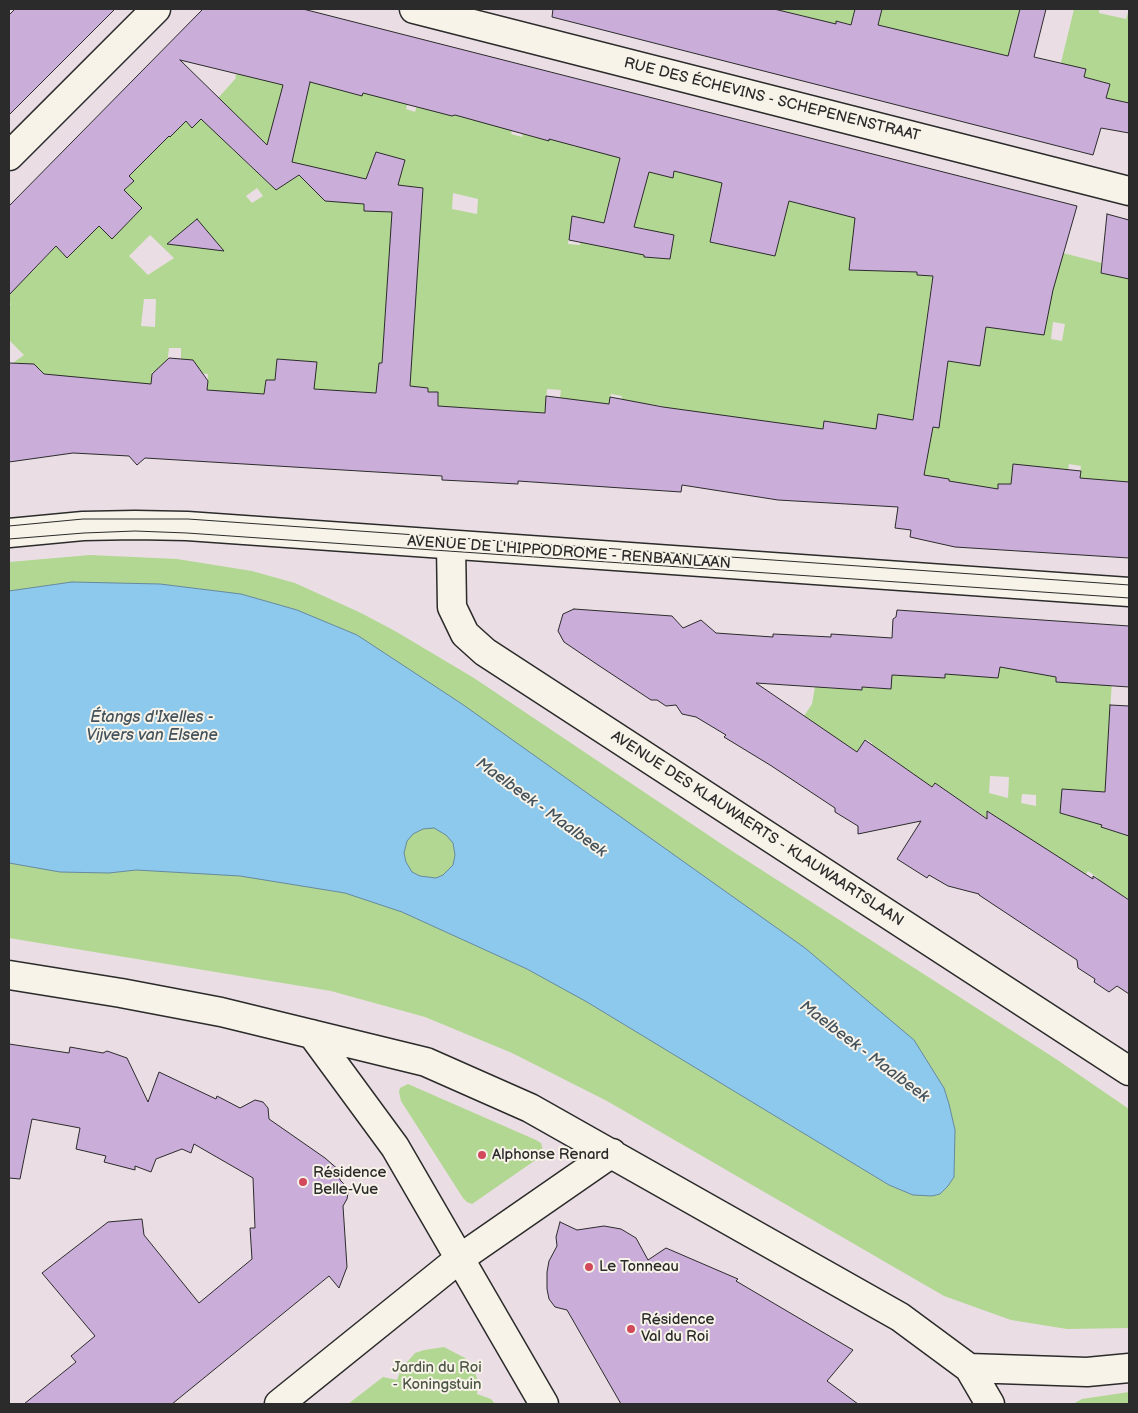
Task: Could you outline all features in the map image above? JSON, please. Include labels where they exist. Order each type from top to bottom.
[{"type":"street","points":[[9,156],[156,9]]},
{"type":"street","name":"RUE DES ÉCHEVINS - SCHEPENENSTRAAT","points":[[414,9],[1129,191]]},
{"type":"street","name":"AVENUE DE L'HIPPODROME - RENBAANLAAN","points":[[9,533],[83,526],[179,526],[1129,592]]},
{"type":"street","name":"AVENUE DES KLAUWAERTS - KLAUWAARTSLAAN","points":[[451,545],[452,607],[465,634],[485,652],[1129,1072]]},
{"type":"street","points":[[9,975],[122,993],[221,1012],[426,1062],[530,1108],[900,1317],[969,1368],[990,1404]]},
{"type":"street","points":[[312,1034],[395,1147],[544,1404]]},
{"type":"street","points":[[279,1404],[459,1259],[612,1153]]},
{"type":"street","points":[[969,1368],[1087,1372],[1129,1368]]},
{"type":"green space","points":[[774,9],[855,9],[851,25],[837,21],[835,28],[823,21]]},
{"type":"green space","points":[[882,9],[1020,9],[1008,56],[956,43],[876,33]]},
{"type":"green space","points":[[1074,9],[1099,9],[1099,13],[1126,19],[1129,9],[1129,103],[1106,98],[1110,84],[1084,77],[1086,69],[1077,67],[1075,75],[1059,71]]},
{"type":"green space","points":[[252,59],[258,79],[279,84],[286,70],[336,87],[336,89],[361,96],[363,90],[389,100],[409,99],[406,109],[415,112],[417,105],[452,116],[514,123],[511,134],[522,137],[523,133],[549,141],[552,130],[573,146],[599,152],[625,136],[617,168],[632,171],[652,157],[673,177],[674,171],[1063,253],[1102,263],[1101,273],[1129,279],[1129,482],[1078,490],[1081,466],[1069,464],[1065,489],[1013,464],[1011,484],[998,484],[998,489],[960,498],[924,475],[927,462],[907,459],[875,437],[849,433],[850,425],[825,421],[823,430],[667,412],[662,406],[649,404],[647,424],[619,410],[622,396],[611,394],[607,414],[592,402],[560,398],[561,390],[547,389],[545,413],[438,406],[438,392],[428,392],[409,403],[390,250],[382,363],[379,363],[376,393],[352,391],[351,400],[310,396],[277,359],[275,380],[266,380],[264,394],[207,390],[208,374],[194,373],[193,360],[181,359],[181,348],[169,348],[166,373],[152,372],[150,395],[9,399],[9,366],[24,355],[9,340],[9,307],[11,304],[9,302],[9,289],[32,272],[56,246],[68,258],[74,251],[63,239],[70,232],[132,218],[142,208],[124,190],[134,181],[128,176],[142,163],[141,161],[164,131],[170,137],[186,121],[192,127],[236,78],[235,76]],"holes":[[[278,104],[303,111],[290,167],[298,176],[276,190],[231,148],[249,129],[267,145]],[[376,152],[405,160],[398,185],[423,188],[422,213],[364,210],[366,179]],[[325,170],[338,173],[335,202],[323,200]],[[257,188],[263,196],[252,203],[246,196]],[[453,193],[478,199],[477,214],[452,209]],[[610,197],[640,204],[634,227],[646,229],[645,236],[657,232],[674,235],[670,259],[644,257],[617,225],[604,222]],[[715,215],[741,221],[783,225],[775,256],[710,242]],[[572,216],[584,219],[580,245],[568,244]],[[150,235],[174,258],[148,275],[129,256]],[[874,260],[873,271],[849,270]],[[994,267],[980,365],[948,361],[939,427],[912,424],[933,273],[917,275],[917,272]],[[144,299],[156,299],[155,327],[141,326]],[[1002,309],[1018,311],[1016,331],[999,329]],[[1053,322],[1065,324],[1062,341],[1051,339]]]},
{"type":"green space","points":[[90,555],[177,559],[252,571],[295,583],[361,613],[395,631],[474,678],[732,851],[1056,1059],[1129,1109],[1129,1328],[1067,1329],[1011,1320],[944,1296],[607,1101],[512,1053],[425,1017],[331,991],[9,938],[9,562]]},
{"type":"green space","points":[[1001,661],[1057,663],[1056,682],[1089,684],[1112,680],[1104,811],[1101,827],[1129,836],[1129,899],[1122,895],[1119,899],[1095,883],[1098,878],[1088,871],[1077,887],[1052,853],[1003,829],[935,783],[932,787],[889,756],[874,750],[872,743],[866,739],[857,752],[804,716],[812,704],[816,681],[826,688],[862,690],[862,687],[890,689],[892,666],[917,676],[945,678],[945,669],[959,675],[998,678]],"holes":[[[990,776],[1009,777],[1008,798],[989,793]],[[1062,789],[1079,790],[1060,813]],[[1022,794],[1036,795],[1036,806],[1021,803]]]},
{"type":"green space","points":[[408,1084],[536,1140],[541,1143],[543,1151],[540,1157],[472,1204],[467,1202],[401,1101],[400,1088]]},
{"type":"green space","name":"Jardin du Roi - Koningstuin","points":[[444,1347],[465,1358],[478,1381],[477,1394],[491,1399],[495,1404],[348,1404],[383,1377],[397,1380],[401,1369],[415,1353]]},
{"type":"green space","points":[[1129,1392],[1129,1404],[1073,1404],[1082,1399]]},
{"type":"water","name":"Étangs d'Ixelles - Vijvers van Elsene","points":[[72,582],[160,584],[241,594],[297,610],[357,635],[462,704],[805,948],[914,1040],[944,1088],[949,1104],[955,1130],[954,1177],[940,1194],[932,1196],[913,1195],[889,1185],[587,1002],[527,969],[402,912],[345,893],[240,876],[136,870],[109,873],[60,872],[9,863],[9,591]],"holes":[[[434,828],[446,835],[453,843],[455,855],[453,865],[443,875],[436,878],[420,876],[412,872],[406,862],[404,853],[407,841],[413,834],[423,829]]]},
{"type":"building","points":[[15,9],[115,9],[9,115],[9,15]]},
{"type":"building","points":[[203,9],[303,9],[1077,206],[1053,290],[1044,335],[986,327],[980,366],[948,361],[939,428],[933,427],[924,475],[998,489],[998,484],[1011,484],[1013,464],[1081,471],[1080,478],[1129,482],[1129,558],[955,547],[910,537],[911,530],[895,528],[898,507],[778,500],[682,485],[681,492],[518,481],[518,484],[442,480],[442,476],[145,458],[137,465],[129,456],[73,453],[9,462],[9,363],[34,364],[44,374],[151,384],[152,374],[169,358],[193,360],[208,381],[207,390],[264,394],[266,380],[275,380],[277,359],[317,362],[314,389],[376,393],[379,363],[382,363],[392,212],[364,211],[364,204],[325,201],[299,175],[276,190],[201,119],[192,128],[186,121],[129,176],[134,181],[124,190],[142,208],[112,239],[99,226],[67,258],[56,246],[9,295],[9,206]],"holes":[[[180,60],[283,85],[267,145]],[[310,82],[362,96],[363,93],[452,116],[455,115],[620,158],[604,223],[572,216],[569,240],[644,255],[644,257],[670,259],[674,235],[634,227],[649,172],[673,178],[674,171],[722,183],[710,242],[775,256],[789,201],[855,218],[849,270],[917,272],[917,275],[933,276],[913,420],[878,414],[876,429],[824,421],[823,429],[663,407],[610,397],[609,404],[546,396],[545,413],[438,406],[438,392],[428,392],[428,388],[410,386],[423,188],[398,185],[405,160],[376,152],[366,179],[292,162]]]},
{"type":"building","points":[[553,9],[774,9],[836,24],[836,21],[851,25],[855,9],[882,9],[878,25],[1008,56],[1020,9],[1046,9],[1034,57],[1086,69],[1084,77],[1110,84],[1106,98],[1129,103],[1129,133],[1101,128],[1093,155],[552,17]]},
{"type":"building","points":[[1107,214],[1129,220],[1129,279],[1101,273]]},
{"type":"building","points":[[197,219],[224,251],[167,244]]},
{"type":"building","points":[[574,609],[672,616],[683,628],[701,620],[716,633],[773,637],[773,634],[831,637],[831,634],[892,638],[893,619],[896,617],[897,610],[1129,626],[1129,687],[1056,682],[1056,677],[1000,667],[998,678],[945,674],[945,678],[892,675],[891,689],[862,687],[862,690],[756,683],[857,752],[865,740],[932,787],[935,783],[987,819],[987,811],[1129,900],[1129,994],[1117,986],[1109,992],[1094,982],[1095,979],[1078,968],[1077,960],[979,894],[948,886],[929,875],[927,878],[897,859],[921,821],[858,834],[858,826],[835,812],[835,808],[724,737],[726,735],[696,717],[682,714],[676,705],[666,706],[657,700],[651,700],[564,642],[558,631],[563,614]]},
{"type":"building","points":[[1110,705],[1129,706],[1129,836],[1101,827],[1102,825],[1060,813],[1062,789],[1105,792]]},
{"type":"building","points":[[9,1044],[69,1053],[70,1047],[103,1053],[107,1051],[127,1058],[148,1102],[159,1072],[216,1099],[217,1096],[240,1108],[255,1100],[263,1102],[268,1108],[269,1119],[325,1158],[340,1171],[340,1180],[347,1187],[347,1199],[343,1206],[347,1267],[339,1288],[329,1276],[172,1404],[24,1404],[76,1362],[71,1356],[95,1336],[42,1273],[108,1222],[142,1219],[144,1235],[199,1303],[252,1259],[250,1228],[255,1228],[253,1178],[194,1144],[191,1153],[182,1149],[156,1159],[151,1172],[135,1166],[135,1170],[104,1162],[106,1156],[76,1149],[80,1128],[32,1119],[20,1179],[9,1178]]},
{"type":"building","points":[[560,1222],[577,1230],[604,1226],[621,1229],[636,1238],[648,1260],[666,1248],[738,1279],[736,1281],[853,1350],[827,1381],[858,1404],[621,1404],[567,1310],[555,1307],[549,1299],[547,1272],[549,1261],[557,1246],[556,1237]]},
{"type":"tram line","points":[[9,526],[83,519],[188,519],[1129,585]]},
{"type":"tram line","points":[[9,539],[135,531],[187,533],[1129,598]]},
{"type":"place","name":"Alphonse Renard","points":[[482,1155]]},
{"type":"place","name":"Résidence Belle-Vue","points":[[303,1182]]},
{"type":"place","name":"Le Tonneau","points":[[589,1267]]},
{"type":"place","name":"Résidence Val du Roi","points":[[631,1329]]},
{"type":"water label","name":"Maelbeek - Maalbeek","points":[[541,808]]},
{"type":"water label","name":"Maelbeek - Maalbeek","points":[[864,1052]]}]
